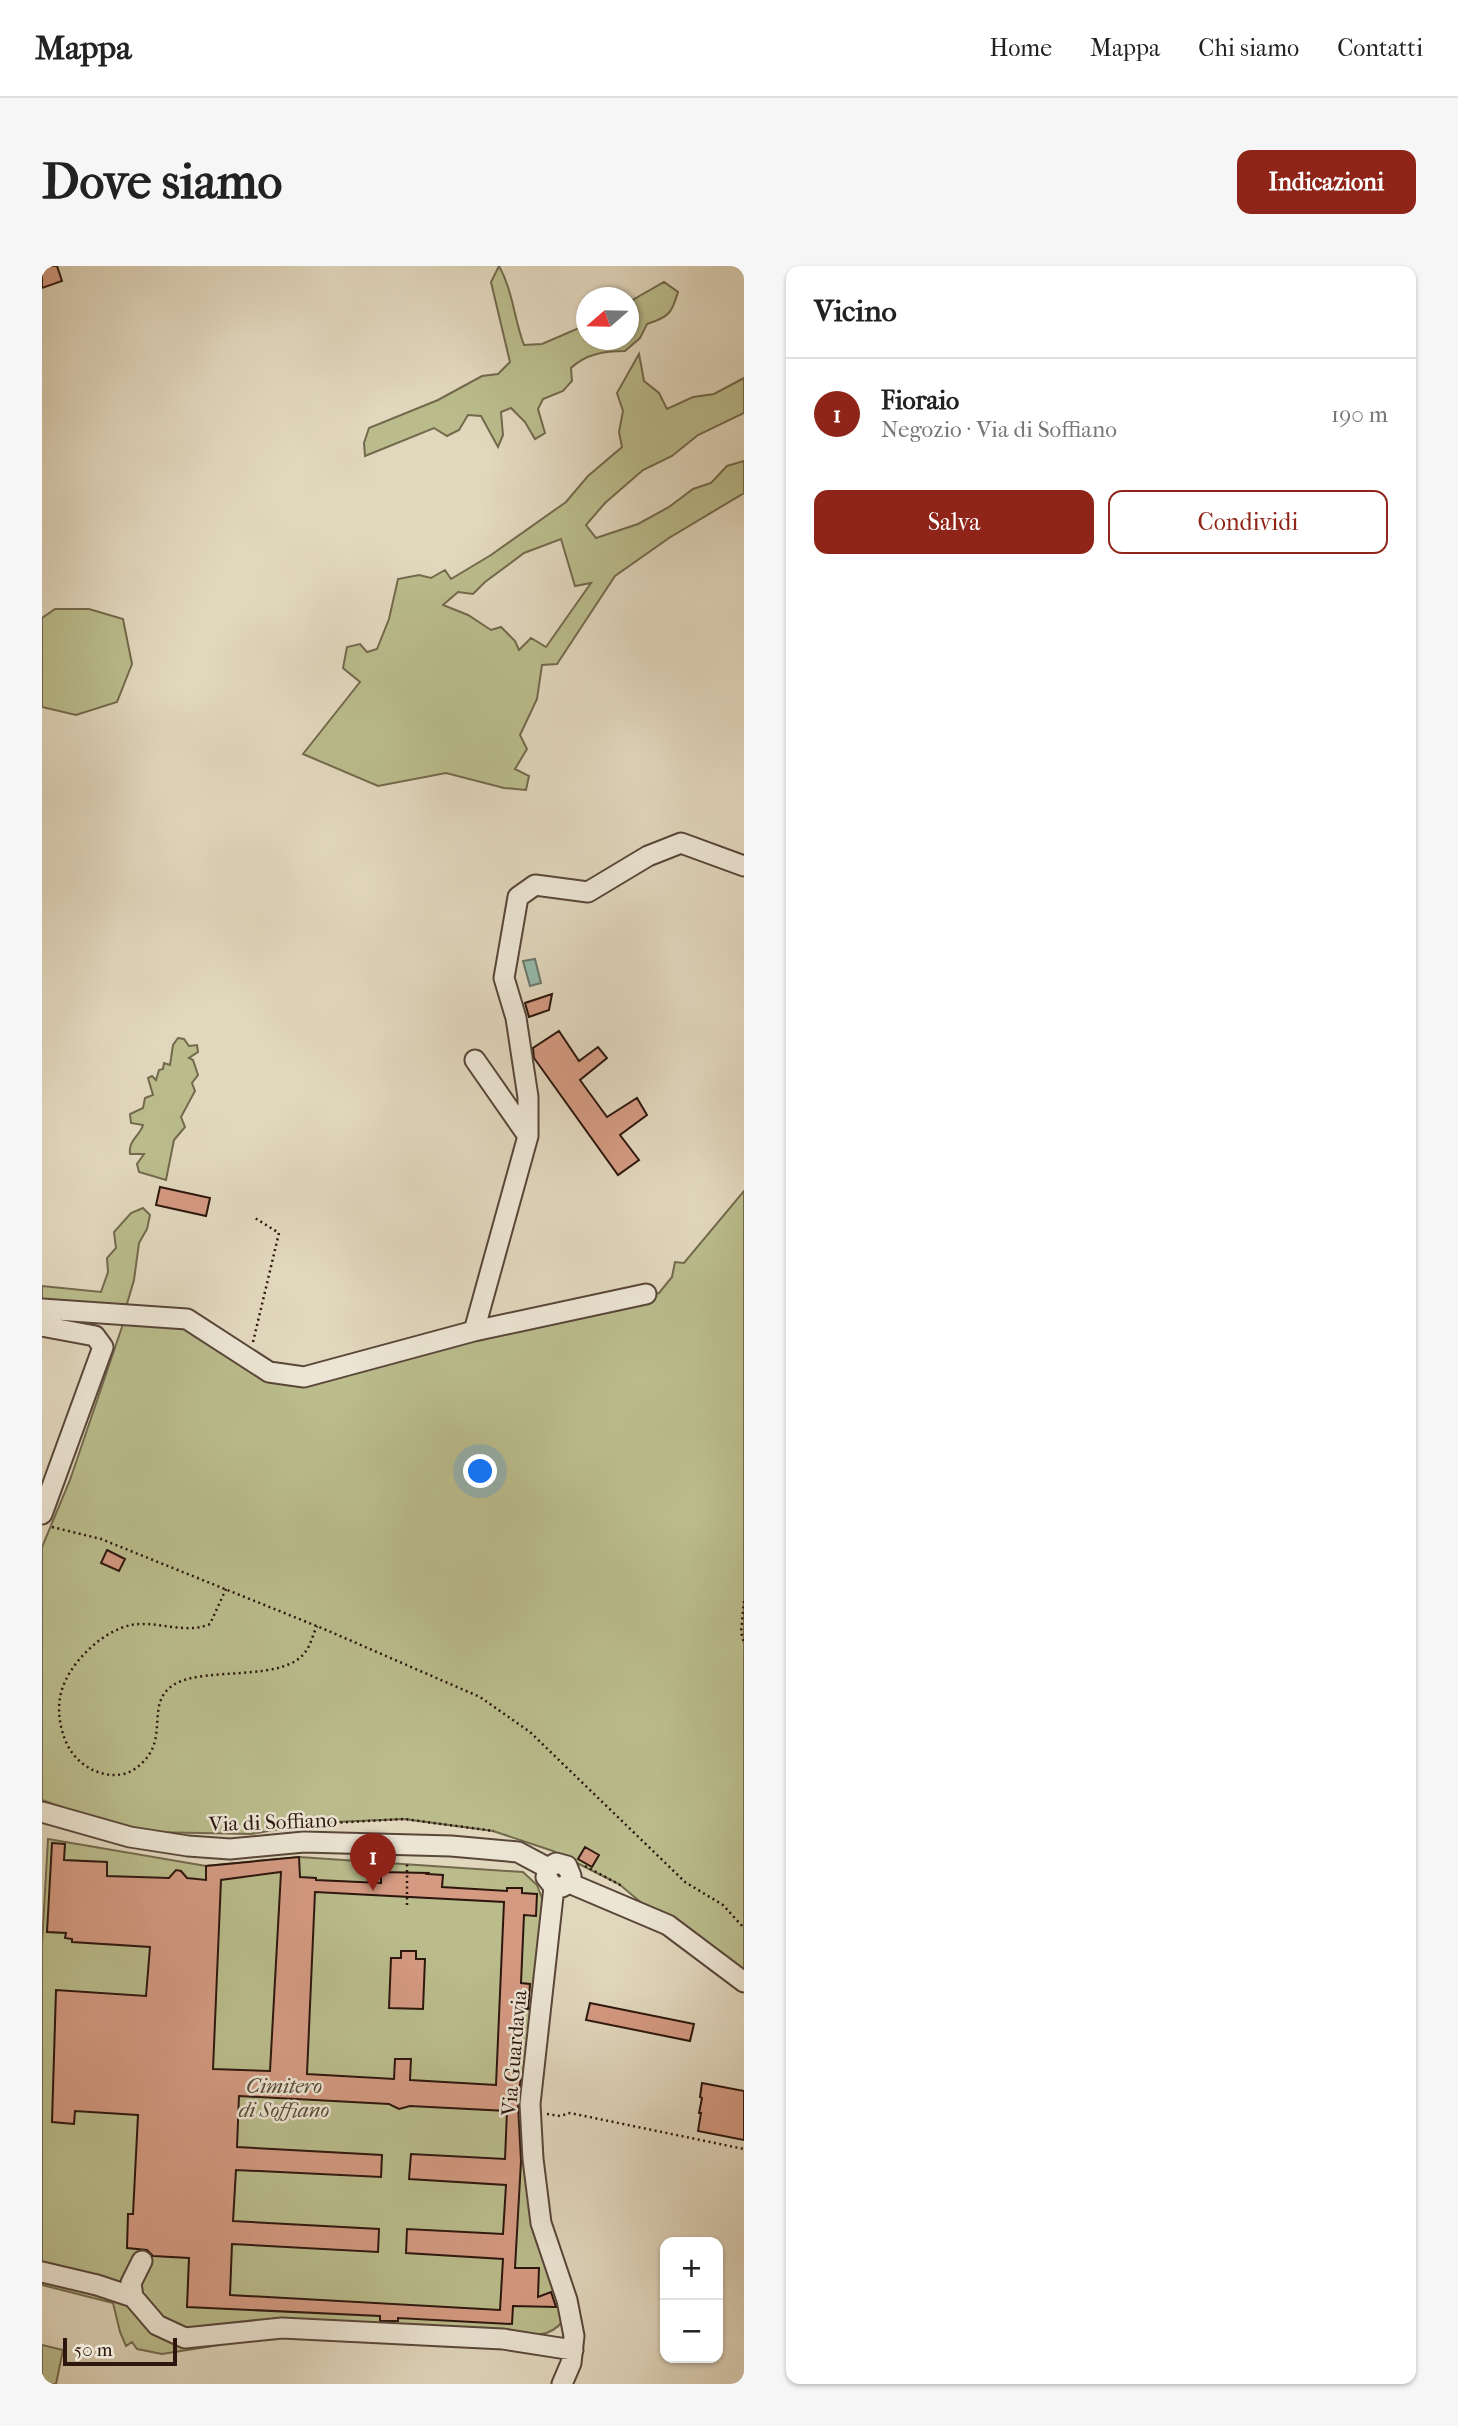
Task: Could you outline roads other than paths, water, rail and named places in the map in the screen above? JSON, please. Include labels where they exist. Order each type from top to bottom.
[{"type":"street","points":[[474,1331],[528,1136],[528,1097],[516,1018],[504,978],[518,897],[535,885],[587,892],[648,856],[681,842],[744,866]]},
{"type":"street","points":[[475,1060],[528,1136]]},
{"type":"street","points":[[42,1309],[187,1319],[269,1372],[304,1377],[474,1331],[646,1294]]},
{"type":"street","points":[[42,1326],[95,1336],[103,1347],[42,1514]]},
{"type":"street","name":"Via di Soffiano","points":[[42,1812],[130,1837],[188,1846],[230,1849],[304,1842],[451,1846],[518,1853],[557,1879],[668,1925],[744,1982]]},
{"type":"street","name":"Via Guardavia","points":[[557,1879],[530,2111],[541,2223],[571,2315],[573,2350],[562,2384]]},
{"type":"street","points":[[133,2297],[131,2283],[142,2262]]},
{"type":"street","points":[[42,2272],[133,2297],[157,2325],[185,2338],[282,2328],[503,2339],[573,2350]]},
{"type":"place","name":"Fioraio","points":[[373,1891]]},
{"type":"park label","name":"Cimitero di Soffiano","points":[[284,2098]]}]
